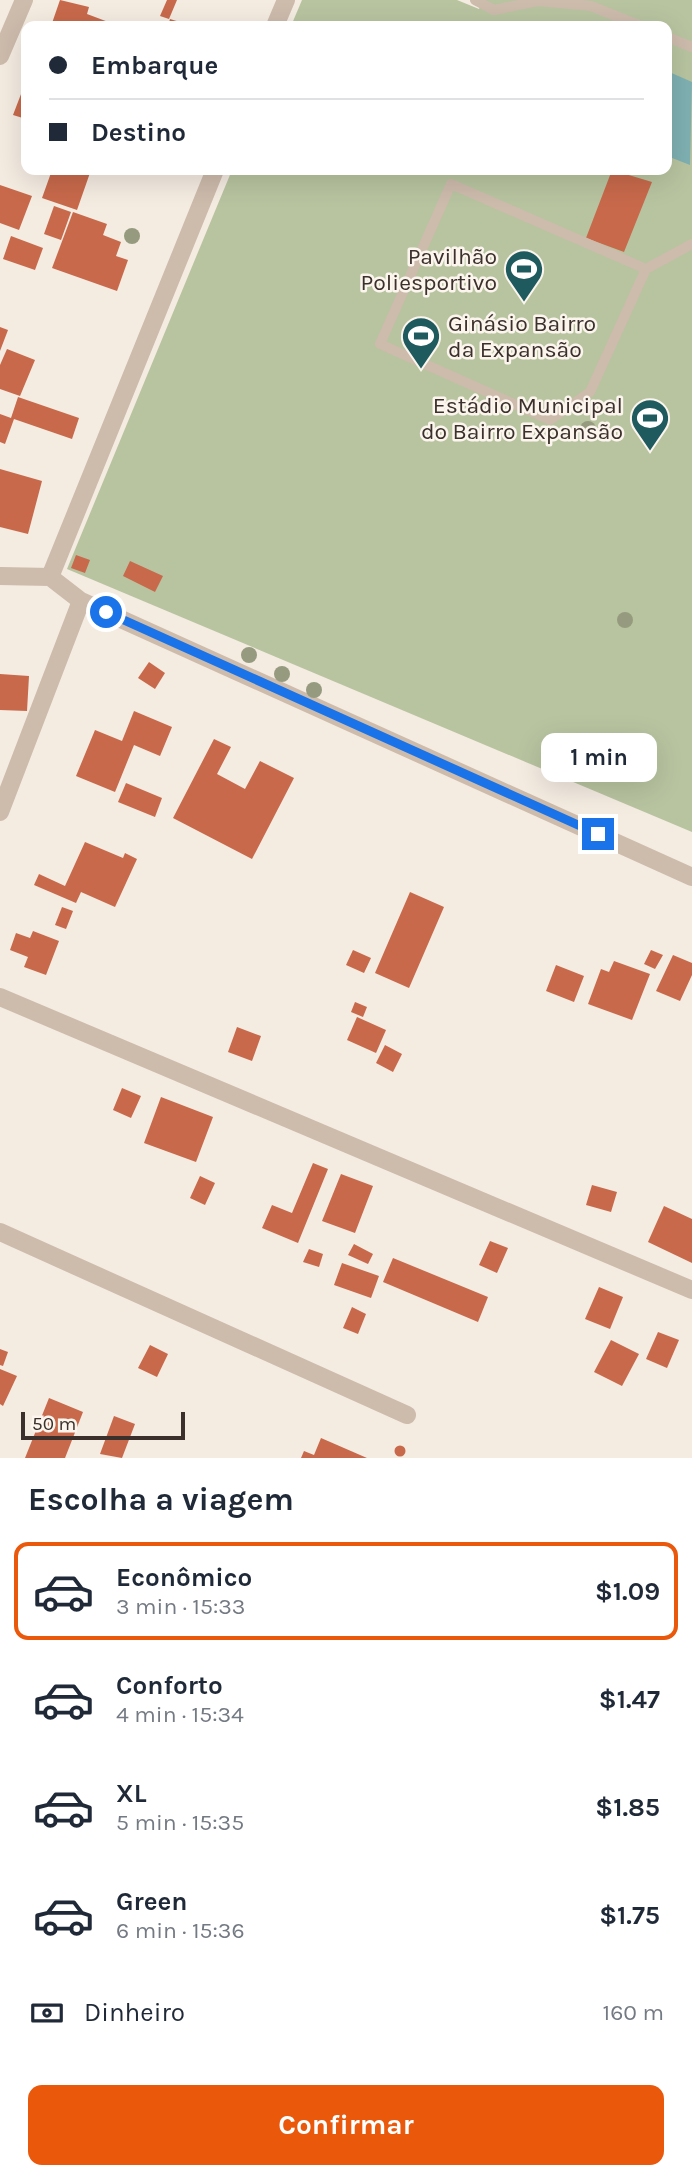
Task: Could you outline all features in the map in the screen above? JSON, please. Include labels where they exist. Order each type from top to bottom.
[{"type":"street","points":[[0,56],[24,0]]},
{"type":"street","points":[[277,21],[286,0]]},
{"type":"street","points":[[50,577],[213,175]]},
{"type":"street","points":[[0,576],[50,577],[81,601],[692,877]]},
{"type":"street","points":[[0,812],[81,601]]},
{"type":"street","points":[[0,997],[692,1290]]},
{"type":"street","points":[[0,1232],[407,1415]]},
{"type":"lane","points":[[475,0],[494,10],[538,1],[592,6],[629,21]]},
{"type":"lane","points":[[672,39],[692,47]]},
{"type":"lane","points":[[646,269],[451,184],[380,344],[550,420],[590,392],[646,269],[692,244]]},
{"type":"green space","name":"Ginásio Bairro da Expansão","points":[[302,0],[457,0],[479,9],[483,0],[692,0],[692,832],[67,569],[230,175],[672,175],[672,21],[293,21]]},
{"type":"water","points":[[672,73],[692,82],[690,165],[672,158]]},
{"type":"building","points":[[60,0],[89,7],[87,14],[106,21],[53,21]]},
{"type":"building","points":[[167,0],[177,0],[169,19],[160,16]]},
{"type":"building","points":[[21,94],[21,117],[13,115]]},
{"type":"building","points":[[50,175],[89,175],[77,210],[42,198]]},
{"type":"building","points":[[610,175],[629,175],[652,182],[624,252],[586,238]]},
{"type":"building","points":[[0,185],[32,196],[19,230],[0,223]]},
{"type":"building","points":[[54,206],[71,212],[61,240],[44,234]]},
{"type":"building","points":[[73,212],[107,224],[103,235],[121,242],[116,256],[128,260],[117,291],[52,268]]},
{"type":"building","points":[[11,236],[43,248],[35,270],[3,259]]},
{"type":"building","points":[[0,327],[8,330],[0,351]]},
{"type":"building","points":[[7,349],[35,360],[20,396],[0,389],[0,365]]},
{"type":"building","points":[[18,397],[79,418],[72,439],[14,419],[5,444],[0,442],[0,414],[11,418]]},
{"type":"building","points":[[0,469],[42,481],[28,534],[0,527]]},
{"type":"building","points":[[76,555],[90,560],[85,573],[71,568]]},
{"type":"building","points":[[130,561],[163,576],[155,592],[123,576]]},
{"type":"building","points":[[149,662],[165,673],[155,689],[138,678]]},
{"type":"building","points":[[0,674],[29,676],[27,711],[0,710]]},
{"type":"building","points":[[134,711],[172,727],[160,756],[134,745],[115,792],[76,776],[95,730],[122,741]]},
{"type":"building","points":[[214,739],[231,747],[217,774],[245,789],[260,761],[294,778],[252,859],[173,818]]},
{"type":"building","points":[[126,783],[162,798],[155,817],[118,802]]},
{"type":"building","points":[[85,842],[123,858],[125,853],[137,859],[115,907],[81,892],[76,903],[34,885],[39,874],[65,886]]},
{"type":"building","points":[[410,892],[444,907],[409,988],[375,973]]},
{"type":"building","points":[[62,907],[73,911],[66,929],[55,925]]},
{"type":"building","points":[[33,931],[59,941],[46,975],[24,967],[28,957],[10,950],[16,933],[30,938]]},
{"type":"building","points":[[353,950],[371,958],[364,973],[346,965]]},
{"type":"building","points":[[651,950],[663,955],[655,969],[644,964]]},
{"type":"building","points":[[673,955],[692,963],[692,975],[680,1001],[656,991]]},
{"type":"building","points":[[614,961],[650,974],[632,1020],[588,1004],[601,969],[609,972]]},
{"type":"building","points":[[556,965],[584,976],[574,1002],[546,991]]},
{"type":"building","points":[[355,1002],[367,1007],[363,1017],[351,1012]]},
{"type":"building","points":[[357,1017],[386,1030],[376,1053],[347,1040]]},
{"type":"building","points":[[237,1027],[261,1036],[252,1061],[228,1052]]},
{"type":"building","points":[[385,1045],[402,1054],[393,1072],[376,1063]]},
{"type":"building","points":[[122,1088],[141,1096],[131,1118],[113,1110]]},
{"type":"building","points":[[161,1097],[213,1117],[196,1162],[144,1143]]},
{"type":"building","points":[[313,1163],[328,1169],[298,1243],[262,1228],[272,1205],[292,1213]]},
{"type":"building","points":[[341,1174],[373,1186],[355,1233],[322,1221]]},
{"type":"building","points":[[200,1176],[215,1183],[205,1205],[190,1198]]},
{"type":"building","points":[[592,1185],[617,1192],[611,1212],[586,1205]]},
{"type":"building","points":[[664,1206],[692,1219],[692,1263],[648,1242]]},
{"type":"building","points":[[490,1241],[508,1248],[497,1273],[479,1265]]},
{"type":"building","points":[[354,1244],[373,1254],[368,1264],[348,1255]]},
{"type":"building","points":[[309,1249],[323,1254],[319,1267],[303,1262]]},
{"type":"building","points":[[393,1258],[488,1297],[478,1322],[383,1282]]},
{"type":"building","points":[[342,1263],[379,1276],[371,1298],[334,1285]]},
{"type":"building","points":[[599,1287],[623,1297],[610,1329],[585,1319]]},
{"type":"building","points":[[352,1307],[366,1314],[358,1334],[343,1328]]},
{"type":"building","points":[[658,1332],[679,1340],[667,1368],[646,1359]]},
{"type":"building","points":[[611,1340],[639,1354],[622,1386],[594,1372]]},
{"type":"building","points":[[150,1345],[168,1354],[157,1377],[138,1368]]},
{"type":"building","points":[[0,1349],[8,1352],[3,1366],[0,1365]]},
{"type":"building","points":[[0,1369],[17,1376],[3,1406],[0,1404]]},
{"type":"building","points":[[49,1398],[83,1412],[65,1458],[25,1458]]},
{"type":"building","points":[[114,1416],[135,1424],[122,1458],[100,1454]]},
{"type":"building","points":[[321,1438],[367,1458],[301,1458],[304,1451],[314,1455]]},
{"type":"building","points":[[400,1445],[406,1451],[400,1457],[394,1451]]},
{"type":"place","name":"Pavilhão Poliesportivo","points":[[524,303]]},
{"type":"place","name":"Ginásio Bairro da Expansão","points":[[421,370]]},
{"type":"place","name":"Estádio Municipal do Bairro Expansão","points":[[650,452]]},
{"type":"route","points":[[106,612],[598,834]]}]
